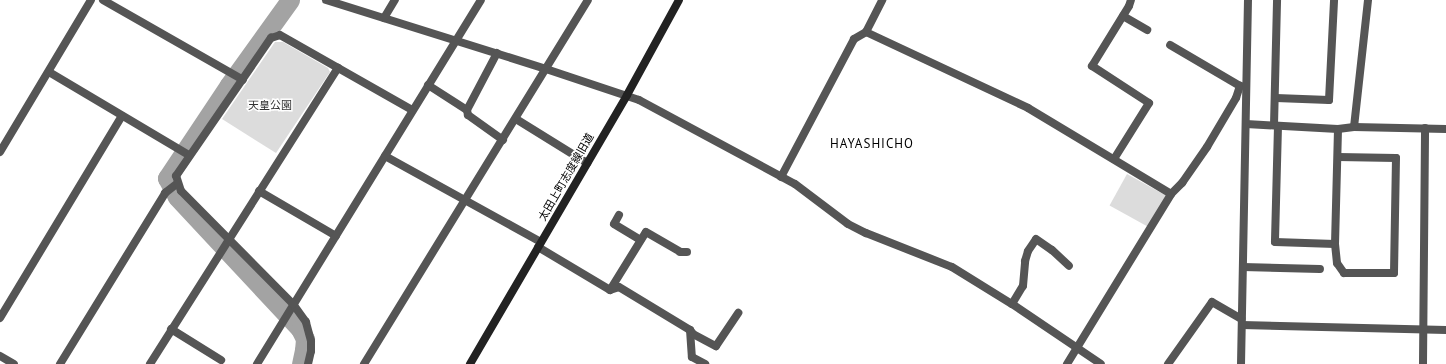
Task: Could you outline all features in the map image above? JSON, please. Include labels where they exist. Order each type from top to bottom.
[{"type":"street","points":[[0,152],[91,0]]},
{"type":"street","points":[[103,0],[238,77]]},
{"type":"street","points":[[326,0],[627,95],[795,184],[848,224],[866,233],[926,255],[952,267],[1012,304],[1101,364]]},
{"type":"street","points":[[384,18],[395,0]]},
{"type":"street","points":[[257,364],[481,0]]},
{"type":"street","points":[[364,364],[588,0]]},
{"type":"street","name":"太田上町志度線旧道","points":[[470,364],[627,95],[679,0]]},
{"type":"street","points":[[781,177],[854,39],[866,32],[882,0]]},
{"type":"street","points":[[1114,159],[1149,103],[1092,66],[1123,16],[1131,0]]},
{"type":"street","points":[[1242,364],[1246,124],[1243,86],[1248,0]]},
{"type":"street","points":[[1277,0],[1275,242],[1335,244]]},
{"type":"street","points":[[1276,98],[1328,100],[1334,0]]},
{"type":"street","points":[[1354,127],[1368,0]]},
{"type":"street","points":[[1123,16],[1147,30]]},
{"type":"street","points":[[866,32],[1028,108],[1171,194]]},
{"type":"street","points":[[308,364],[311,351],[311,340],[306,322],[289,311],[225,245],[176,184],[176,176],[185,153],[238,77],[271,38],[280,35],[412,110]]},
{"type":"street","points":[[1170,45],[1243,86]]},
{"type":"street","points":[[467,110],[497,53]]},
{"type":"street","points":[[150,364],[338,68]]},
{"type":"street","points":[[48,72],[185,153]]},
{"type":"street","points":[[428,85],[467,110],[468,115],[503,140]]},
{"type":"street","points":[[1067,364],[1171,194],[1182,183],[1207,147],[1243,86]]},
{"type":"street","points":[[0,318],[122,116]]},
{"type":"street","points":[[516,119],[587,163]]},
{"type":"street","points":[[1246,124],[1338,129],[1354,127],[1446,129]]},
{"type":"street","points":[[1422,364],[1425,128]]},
{"type":"street","points":[[1338,129],[1335,244],[1337,262],[1344,273],[1394,273],[1396,158],[1338,157]]},
{"type":"street","points":[[385,156],[465,200],[539,244],[610,290]]},
{"type":"street","points":[[60,364],[165,193],[176,184]]},
{"type":"street","points":[[259,191],[336,236]]},
{"type":"street","points":[[619,214],[614,224],[641,240]]},
{"type":"street","points":[[610,290],[646,232],[680,252],[687,252]]},
{"type":"street","points":[[1012,304],[1023,286],[1025,261],[1028,252],[1036,239],[1052,250],[1069,266]]},
{"type":"street","points":[[1243,267],[1320,269]]},
{"type":"street","points":[[610,290],[619,287],[716,346],[738,313]]},
{"type":"street","points":[[1168,364],[1212,302],[1242,322],[1446,330]]},
{"type":"street","points":[[171,329],[221,360]]},
{"type":"street","points":[[690,330],[692,357],[705,364]]},
{"type":"street","points":[[0,356],[14,364]]},
{"type":"green space","name":"天皇公園","points":[[275,42],[283,42],[328,68],[330,72],[276,153],[222,119]]},
{"type":"green space","points":[[1127,174],[1166,196],[1149,227],[1110,205]]},
{"type":"waterway","points":[[290,0],[229,85],[167,178],[177,197],[300,329],[305,339],[301,364]]},
{"type":"district","name":"HAYASHICHO","points":[[872,144]]}]
